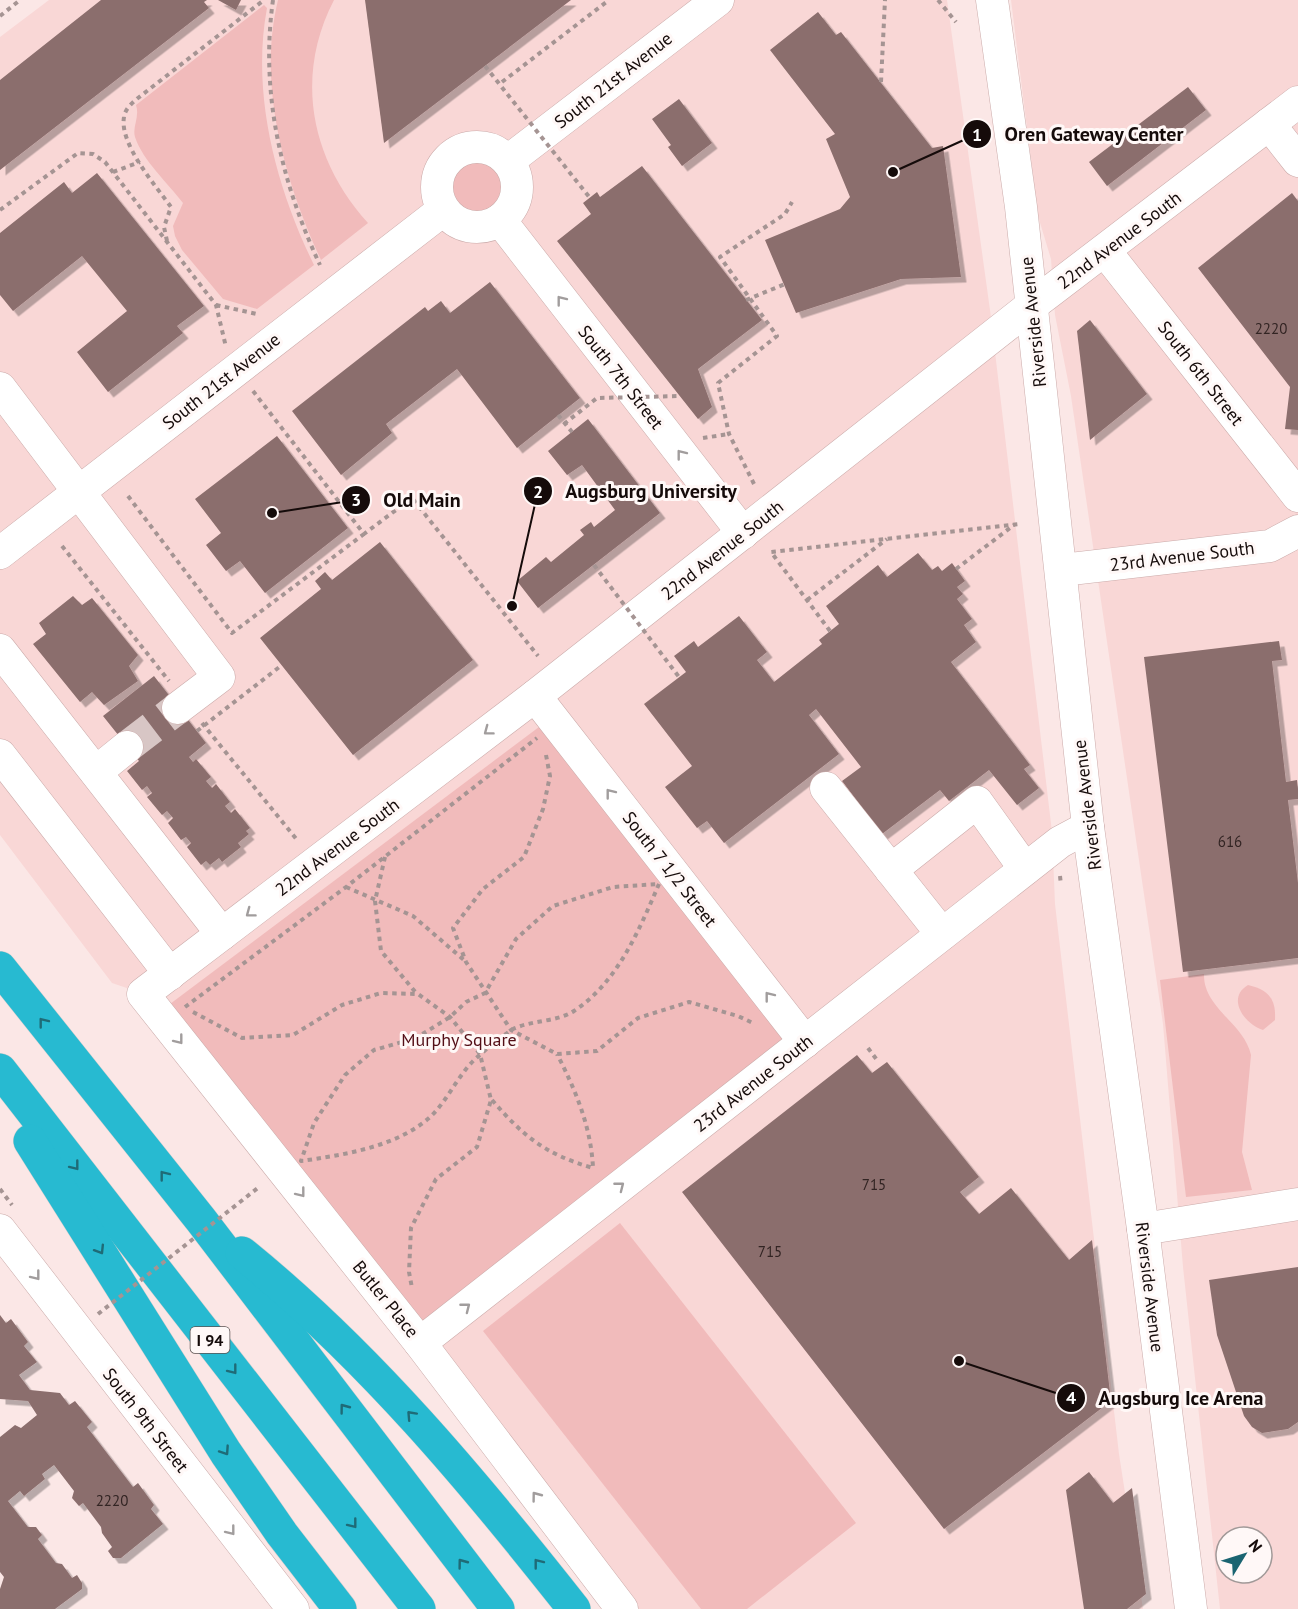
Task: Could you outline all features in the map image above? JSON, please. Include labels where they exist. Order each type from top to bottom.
[{"type":"highway","points":[[0,968],[201,1220],[498,1609]]},
{"type":"highway","name":"I 94","points":[[0,1070],[419,1609]]},
{"type":"highway","points":[[0,1094],[76,1211],[226,1453],[282,1534],[340,1609]]},
{"type":"highway","points":[[201,1220],[295,1296],[408,1413],[483,1494],[574,1609]]},
{"type":"street","name":"South 21st Avenue","points":[[508,161],[718,0]]},
{"type":"street","name":"Riverside Avenue","points":[[992,0],[1021,207],[1088,827],[1143,1229],[1191,1609]]},
{"type":"street","name":"22nd Avenue South","points":[[143,994],[535,696],[1031,306],[1298,102]]},
{"type":"street","points":[[1269,124],[1298,161]]},
{"type":"street","points":[[471,146],[484,147],[497,152],[508,161],[515,173],[517,186],[510,210],[501,220],[476,228],[452,220],[437,198],[436,184],[439,171],[447,159],[471,146]]},
{"type":"street","name":"South 21st Avenue","points":[[0,553],[444,210]]},
{"type":"street","name":"South 7th Street","points":[[501,220],[743,533]]},
{"type":"street","name":"South 6th Street","points":[[1105,251],[1298,495]]},
{"type":"street","points":[[0,388],[219,677],[188,719]]},
{"type":"street","name":"23rd Avenue South","points":[[1062,570],[1270,546],[1298,531]]},
{"type":"street","points":[[0,650],[222,934]]},
{"type":"street","name":"South 7 1/2 Street","points":[[535,696],[805,1042]]},
{"type":"street","points":[[96,772],[127,747]]},
{"type":"street","points":[[0,755],[170,974]]},
{"type":"street","points":[[826,788],[942,934]]},
{"type":"street","points":[[891,870],[977,802],[1026,869]]},
{"type":"street","name":"23rd Avenue South","points":[[420,1342],[1060,842],[1088,827]]},
{"type":"street","name":"Butler Place","points":[[143,994],[420,1342],[622,1609]]},
{"type":"street","points":[[1143,1229],[1298,1204]]},
{"type":"street","name":"South 9th Street","points":[[0,1230],[293,1609]]},
{"type":"path","points":[[0,15],[20,0]]},
{"type":"path","points":[[168,242],[165,227],[171,207],[125,136],[124,117],[128,108],[264,0]]},
{"type":"path","points":[[273,0],[269,29],[269,71],[278,145],[297,213],[320,266]]},
{"type":"path","points":[[502,82],[609,0]]},
{"type":"path","points":[[881,82],[885,0]]},
{"type":"path","points":[[938,0],[956,22]]},
{"type":"path","points":[[485,66],[590,198]]},
{"type":"path","points":[[0,210],[78,153],[93,154],[105,162],[216,305],[223,341]]},
{"type":"path","points":[[113,172],[140,162]]},
{"type":"path","points":[[753,484],[729,434],[718,383],[777,336],[720,257],[785,214],[792,202]]},
{"type":"path","points":[[746,300],[785,284]]},
{"type":"path","points":[[216,305],[257,314]]},
{"type":"path","points":[[564,424],[597,398],[680,396]]},
{"type":"path","points":[[257,397],[364,534]]},
{"type":"path","points":[[558,415],[572,432]]},
{"type":"path","points":[[700,438],[729,434]]},
{"type":"path","points":[[128,496],[232,633],[412,498],[538,656]]},
{"type":"path","points":[[830,631],[771,552],[1017,524],[956,569]]},
{"type":"path","points":[[807,600],[888,539]]},
{"type":"path","points":[[594,565],[679,677]]},
{"type":"path","points":[[188,719],[282,665]]},
{"type":"path","points":[[418,994],[381,993],[342,1005],[293,1035],[242,1038],[184,1008],[346,887],[542,734],[550,776],[543,809],[524,857],[483,889],[453,928],[466,962],[512,1030],[557,1054],[597,1051],[638,1018],[689,1002],[738,1016],[763,1028]]},
{"type":"path","points":[[385,857],[375,901],[381,951],[418,994],[450,1017],[480,1054],[491,1100],[519,1132],[562,1159],[593,1168],[591,1139],[574,1086],[557,1054]]},
{"type":"path","points":[[659,884],[643,921],[610,979],[573,1012],[512,1030],[494,1046],[480,1054],[430,1118],[395,1138],[339,1155],[301,1161],[314,1123],[345,1075],[374,1050],[416,1038],[450,1017],[466,1002],[485,993],[516,939],[553,906],[613,887],[659,884]]},
{"type":"path","points":[[346,887],[413,916],[466,962]]},
{"type":"path","points":[[868,1048],[877,1060]]},
{"type":"path","points":[[413,1295],[409,1272],[411,1228],[436,1179],[477,1147],[491,1100]]},
{"type":"path","points":[[98,1314],[260,1187]]},
{"type":"shaded area","points":[[49,0],[947,0],[990,310],[1052,832],[1055,904],[1119,1454],[1143,1609],[639,1609],[168,1002],[112,983],[0,835],[0,37]]},
{"type":"shaded area","points":[[1011,0],[1298,0],[1298,1609],[1220,1609],[1217,1585],[1274,1585],[1274,1525],[1214,1525],[1214,1554],[1183,1267],[1163,1024],[1071,396],[1055,315],[1051,259],[1038,216]]},
{"type":"green space","points":[[278,0],[334,0],[322,29],[314,58],[312,88],[315,117],[322,145],[333,172],[368,223],[321,260],[296,199],[278,133],[271,66],[272,33]]},
{"type":"green space","points":[[264,5],[267,8],[262,73],[270,140],[288,204],[314,265],[257,309],[223,299],[182,250],[173,226],[183,203],[144,155],[134,133],[136,105]]},
{"type":"green space","points":[[471,162],[481,162],[494,169],[501,182],[501,192],[494,205],[481,212],[471,212],[462,208],[455,201],[451,192],[451,182],[455,173],[462,166]]},
{"type":"green space","name":"Murphy Square","points":[[539,727],[785,1042],[420,1324],[170,1004]]},
{"type":"green space","points":[[1204,974],[1205,986],[1210,996],[1241,1034],[1251,1055],[1242,1152],[1252,1190],[1186,1197],[1160,980]]},
{"type":"green space","points":[[1248,985],[1270,996],[1274,1006],[1275,1020],[1263,1030],[1244,1017],[1240,1010],[1238,997]]},
{"type":"green space","points":[[620,1223],[856,1523],[747,1609],[701,1609],[483,1331]]},
{"type":"building","points":[[101,0],[207,0],[204,2],[209,8],[0,170],[0,80]]},
{"type":"building","points":[[218,0],[241,0],[236,10]]},
{"type":"building","points":[[365,0],[571,0],[384,143]]},
{"type":"building","points":[[818,12],[836,35],[841,32],[932,148],[943,146],[961,277],[901,279],[796,313],[765,240],[840,209],[850,197],[826,139],[835,134],[770,50]]},
{"type":"building","points":[[1188,87],[1206,110],[1107,186],[1089,162]]},
{"type":"building","points":[[679,99],[712,143],[682,166],[668,147],[671,145],[652,119]]},
{"type":"building","points":[[642,166],[762,320],[698,369],[712,407],[698,419],[557,241],[591,214],[583,203],[597,192],[600,197]]},
{"type":"building","points":[[97,173],[204,306],[177,326],[183,333],[108,392],[77,352],[127,311],[82,256],[13,311],[0,295],[0,233],[64,182],[72,193]]},
{"type":"building","points":[[1292,193],[1298,201],[1298,430],[1285,429],[1290,387],[1198,268]]},
{"type":"building","points":[[490,282],[580,398],[517,448],[457,369],[386,424],[392,433],[341,475],[292,411],[425,307],[428,311],[441,301],[450,313]]},
{"type":"building","points":[[1090,320],[1147,394],[1090,440],[1077,331]]},
{"type":"building","points":[[588,419],[660,513],[538,608],[517,581],[546,557],[551,562],[584,535],[580,530],[591,522],[594,527],[615,510],[582,465],[567,475],[548,451]]},
{"type":"building","points":[[277,436],[348,528],[265,593],[240,561],[226,571],[206,545],[221,533],[195,499]]},
{"type":"building","points":[[380,542],[473,660],[353,755],[260,638],[321,589],[315,581],[325,572],[332,580]]},
{"type":"building","points":[[918,553],[932,570],[938,566],[942,571],[952,563],[965,581],[957,587],[963,594],[957,599],[972,619],[964,625],[976,642],[951,662],[1030,765],[1024,769],[1039,788],[1017,805],[989,770],[949,801],[940,790],[882,834],[842,781],[861,767],[816,709],[809,715],[839,754],[724,843],[707,821],[697,828],[665,787],[692,766],[644,704],[686,672],[674,656],[694,641],[698,647],[739,616],[767,652],[757,660],[774,682],[822,644],[819,640],[839,624],[826,606],[878,565],[887,577]]},
{"type":"building","points":[[73,596],[82,605],[92,598],[138,655],[129,666],[138,681],[104,705],[92,692],[80,702],[33,644],[46,634],[39,623]]},
{"type":"building","points":[[1279,641],[1282,660],[1272,661],[1286,782],[1297,780],[1298,789],[1298,799],[1288,800],[1298,883],[1298,958],[1183,972],[1144,657]]},
{"type":"building","points":[[154,676],[206,743],[189,757],[193,762],[196,759],[211,777],[206,781],[212,788],[216,784],[230,802],[225,806],[231,813],[235,809],[250,828],[246,831],[249,834],[238,843],[241,847],[222,862],[219,858],[210,865],[206,861],[201,865],[187,847],[191,843],[186,837],[181,840],[168,823],[173,818],[167,811],[162,815],[147,797],[152,793],[147,786],[142,790],[127,771],[139,761],[103,716]]},
{"type":"building","points":[[857,1055],[872,1073],[887,1062],[979,1177],[960,1192],[979,1214],[1011,1188],[1069,1260],[1092,1240],[1111,1401],[944,1529],[682,1192]]},
{"type":"building","points":[[1298,1267],[1298,1422],[1288,1429],[1262,1433],[1252,1427],[1244,1416],[1217,1335],[1209,1280]]},
{"type":"building","points":[[0,1315],[6,1323],[11,1319],[28,1342],[24,1346],[37,1362],[19,1375],[30,1390],[60,1393],[69,1405],[75,1401],[92,1422],[87,1427],[133,1487],[138,1483],[154,1505],[151,1509],[163,1524],[121,1558],[113,1558],[108,1551],[112,1547],[102,1533],[101,1527],[83,1503],[79,1506],[72,1498],[74,1491],[54,1465],[42,1474],[45,1479],[24,1496],[20,1491],[8,1501],[28,1527],[36,1527],[42,1535],[38,1539],[56,1563],[62,1564],[72,1578],[77,1575],[82,1583],[82,1589],[55,1609],[0,1609],[0,1589],[4,1577],[0,1572],[0,1437],[15,1425],[21,1428],[37,1415],[28,1401],[0,1399]]},
{"type":"building","points":[[1089,1472],[1113,1503],[1132,1488],[1146,1594],[1127,1609],[1084,1609],[1066,1490]]},
{"type":"tunnel","points":[[127,747],[178,708]]},
{"type":"place","name":"Oren Gateway Center","points":[[893,172]]},
{"type":"place","name":"Old Main","points":[[272,513]]},
{"type":"place","name":"Augsburg University","points":[[512,606]]},
{"type":"place","name":"Augsburg Ice Arena","points":[[959,1361]]}]
